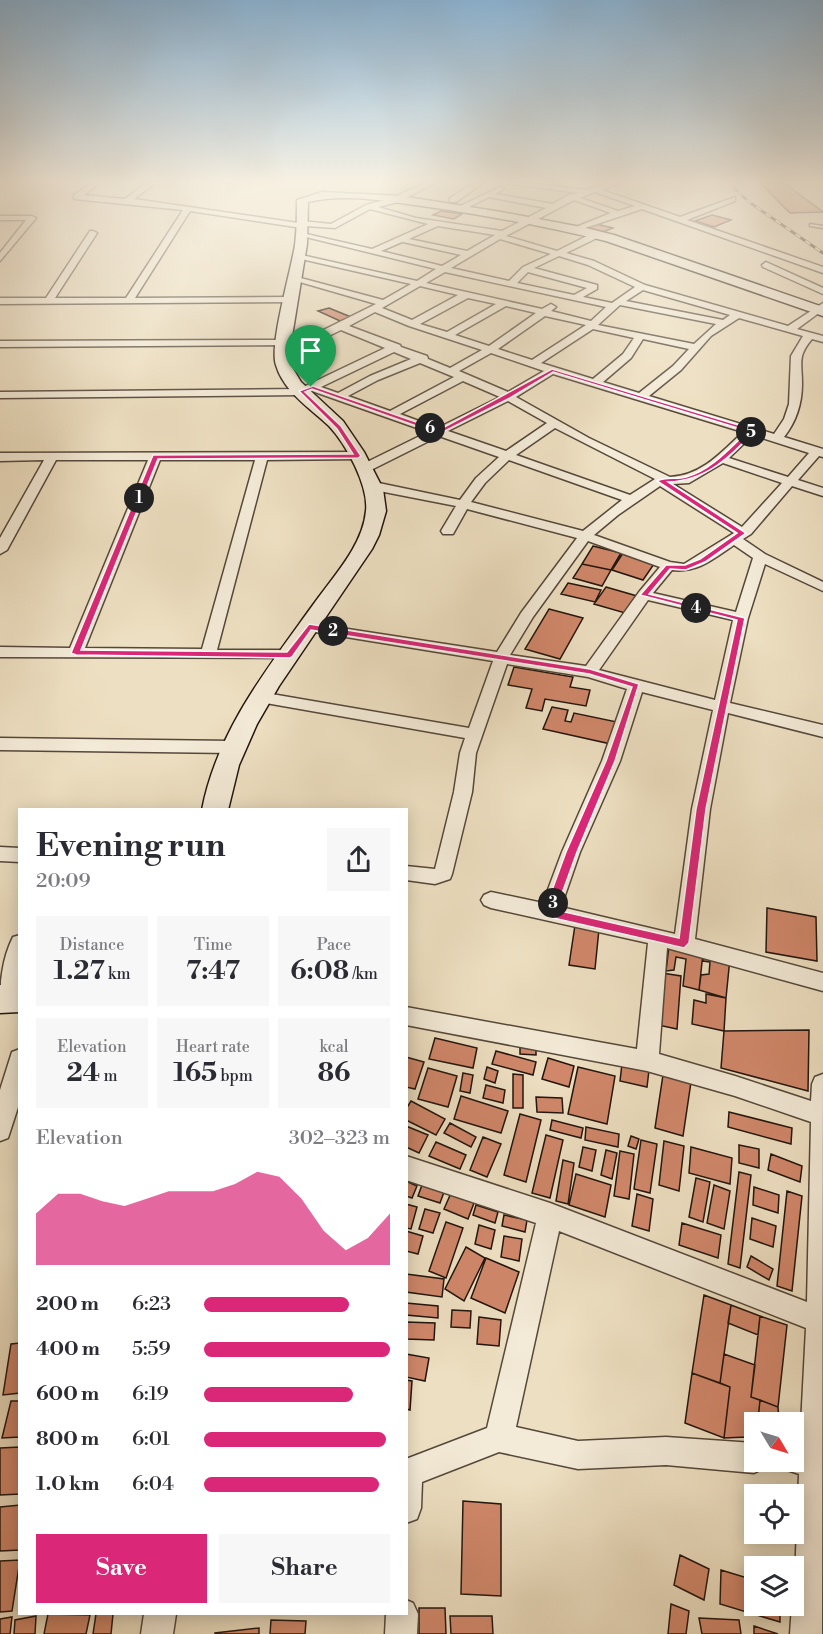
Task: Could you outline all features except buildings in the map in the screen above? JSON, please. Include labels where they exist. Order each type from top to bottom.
[{"type":"main road","points":[[215,808],[232,747],[260,697],[372,532],[378,509],[374,486],[339,428],[306,389],[290,381],[284,370],[283,349],[299,259]]},
{"type":"main road","points":[[672,259],[822,310]]},
{"type":"street","points":[[49,301],[76,259]]},
{"type":"street","points":[[129,300],[155,259]]},
{"type":"street","points":[[313,259],[417,285],[545,311],[592,325],[696,347]]},
{"type":"street","points":[[405,259],[571,297],[616,304],[648,316],[723,323]]},
{"type":"street","points":[[0,344],[283,349],[342,327],[459,259]]},
{"type":"street","points":[[511,284],[526,270],[545,259]]},
{"type":"street","points":[[579,259],[642,287],[823,339]]},
{"type":"street","points":[[792,259],[823,270]]},
{"type":"street","points":[[582,268],[591,263]]},
{"type":"street","points":[[766,265],[823,291]]},
{"type":"street","points":[[452,371],[490,350],[545,311],[594,287],[526,270]]},
{"type":"street","points":[[563,279],[573,273]]},
{"type":"street","points":[[296,278],[378,305],[412,324],[447,336],[821,452],[790,482],[756,522],[703,560],[686,568],[668,566],[584,537],[465,503],[374,486]]},
{"type":"street","points":[[533,364],[592,325],[616,304],[642,287]]},
{"type":"street","points":[[412,324],[466,295]]},
{"type":"street","points":[[0,301],[292,300]]},
{"type":"street","points":[[447,336],[505,303]]},
{"type":"street","points":[[789,330],[822,310]]},
{"type":"street","points":[[642,396],[677,368],[708,334],[738,314]]},
{"type":"street","points":[[627,333],[648,316]]},
{"type":"street","points":[[342,327],[464,376],[664,480],[738,536],[760,557],[822,583]]},
{"type":"street","points":[[595,383],[627,357],[640,336]]},
{"type":"street","points":[[777,438],[788,423],[795,403],[797,377],[794,363],[799,349],[808,336]]},
{"type":"street","points":[[306,389],[396,347]]},
{"type":"street","points":[[341,396],[374,378],[423,358]]},
{"type":"street","points":[[0,457],[262,456],[361,462],[439,432],[508,397],[552,370]]},
{"type":"street","points":[[392,414],[464,376]]},
{"type":"street","points":[[0,395],[306,389],[341,396],[630,499]]},
{"type":"street","points":[[448,531],[474,489],[506,456],[555,423]]},
{"type":"street","points":[[408,873],[435,877],[443,874],[463,792],[468,753],[502,656],[526,616],[584,537],[630,499],[664,480],[692,478],[721,459],[752,430]]},
{"type":"street","points":[[208,654],[262,456]]},
{"type":"street","points":[[0,550],[52,457]]},
{"type":"street","points":[[76,653],[155,457]]},
{"type":"street","points":[[721,459],[823,492]]},
{"type":"street","points":[[684,943],[701,809],[721,707],[741,618],[760,557]]},
{"type":"street","points":[[590,672],[644,595],[668,566]]},
{"type":"street","points":[[644,595],[741,618]]},
{"type":"street","points":[[309,627],[502,656],[590,672],[636,686],[823,731]]},
{"type":"street","points":[[0,652],[289,655]]},
{"type":"street","points":[[549,912],[611,761],[636,686]]},
{"type":"street","points":[[260,697],[475,735]]},
{"type":"street","points":[[0,744],[232,747]]},
{"type":"street","points":[[0,855],[18,855]]},
{"type":"street","points":[[491,900],[684,943],[823,982]]},
{"type":"street","points":[[647,1061],[658,939]]},
{"type":"street","points":[[8,999],[18,952]]},
{"type":"street","points":[[408,1016],[647,1061],[735,1086],[821,1115]]},
{"type":"street","points":[[0,1130],[18,1066]]},
{"type":"street","points":[[806,1634],[810,1459],[819,1320],[823,1084]]},
{"type":"street","points":[[408,1169],[550,1215],[819,1320]]},
{"type":"street","points":[[499,1438],[550,1215]]},
{"type":"street","points":[[408,1474],[499,1438],[578,1455],[666,1451],[744,1458]]},
{"type":"street","points":[[157,1634],[160,1615]]},
{"type":"street","points":[[401,1634],[402,1615]]},
{"type":"route","points":[[552,370],[752,430],[717,463],[692,478],[660,481],[742,533],[703,560],[686,568],[668,566],[644,595],[741,618],[709,762],[684,943],[658,939],[549,912],[611,761],[636,686],[590,672],[502,656],[309,627],[289,655],[76,653],[155,457],[358,456],[339,428],[301,392],[311,387],[439,432],[508,397],[552,370]]}]
